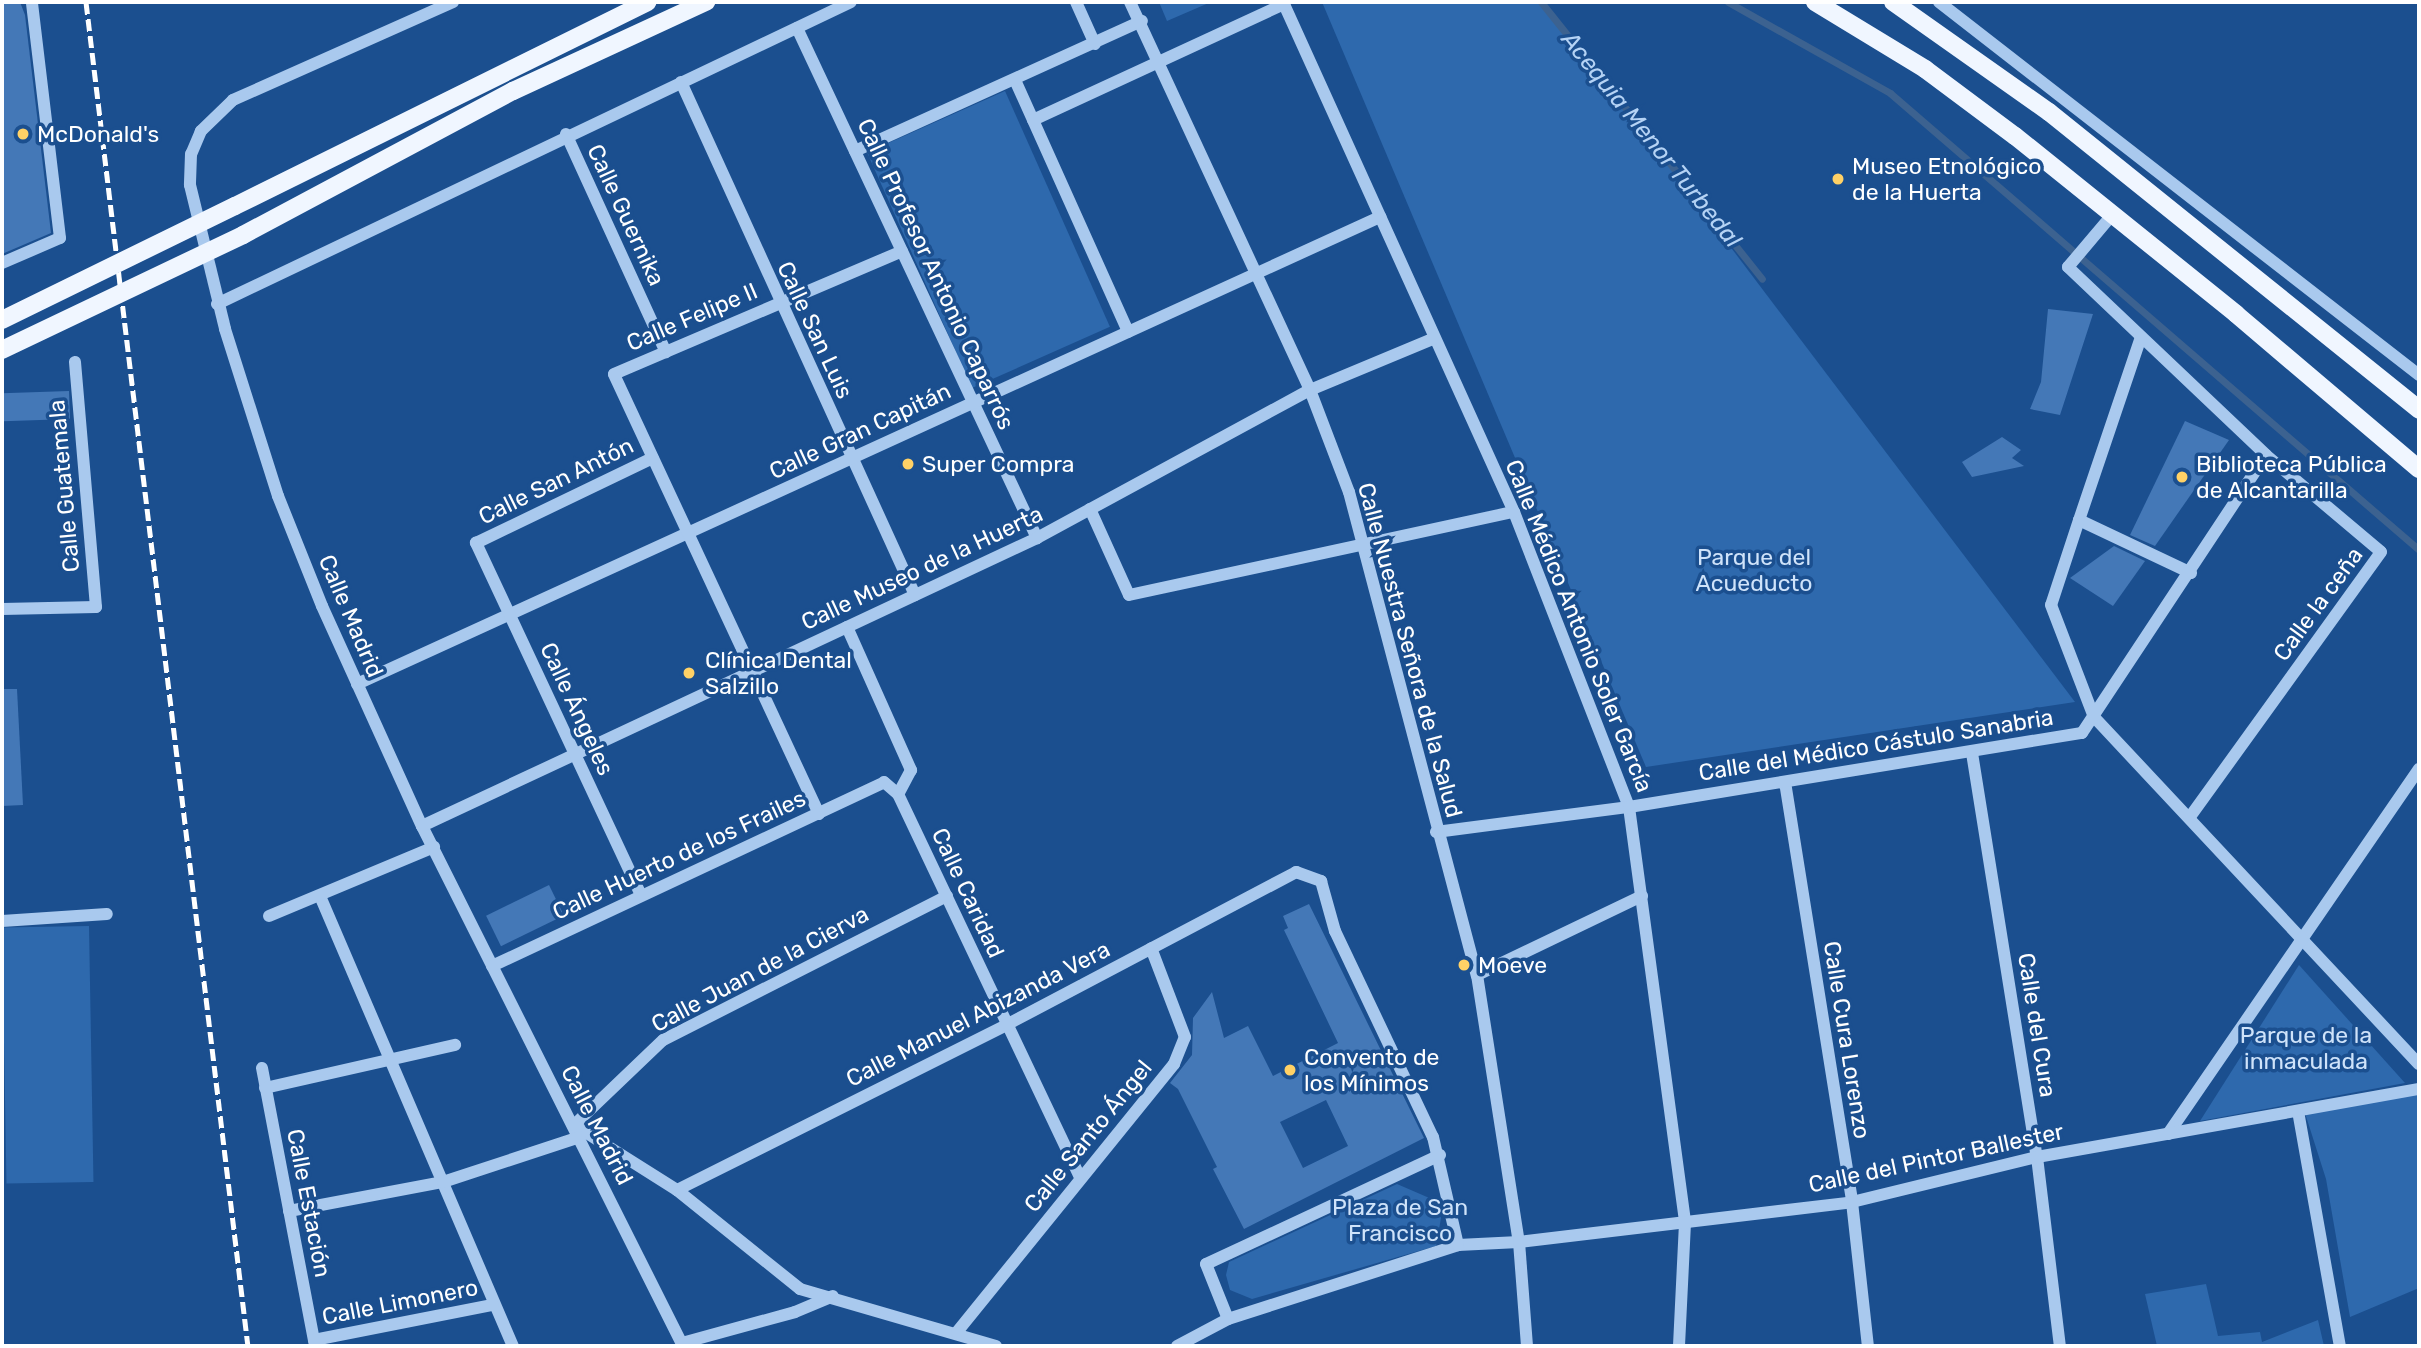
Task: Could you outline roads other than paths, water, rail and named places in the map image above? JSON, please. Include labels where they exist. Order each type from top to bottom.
[{"type":"main road","points":[[2,320],[647,2]]},
{"type":"main road","points":[[2,350],[243,235],[513,91],[706,2]]},
{"type":"main road","points":[[1815,2],[1925,69],[2112,215],[2419,469]]},
{"type":"main road","points":[[1894,2],[2049,112],[2419,410]]},
{"type":"street","points":[[2,263],[60,237],[32,2]]},
{"type":"street","name":"Calle Madrid","points":[[453,2],[233,100],[201,131],[191,154],[190,185],[217,304],[278,496],[357,684],[422,826],[682,1345]]},
{"type":"street","points":[[217,304],[566,134],[851,2]]},
{"type":"street","points":[[1076,2],[1094,44]]},
{"type":"street","name":"Calle Nuestra Señora de la Salud","points":[[1130,2],[1142,21],[1310,390],[1349,492],[1436,832],[1477,975],[1519,1242],[1524,1345]]},
{"type":"street","points":[[1939,2],[2419,375]]},
{"type":"street","points":[[1033,120],[1283,3]]},
{"type":"street","name":"Calle Médico Antonio Soler García","points":[[1283,3],[1514,512],[1629,807],[1685,1223],[1679,1346]]},
{"type":"street","points":[[855,151],[1142,21]]},
{"type":"street","name":"Calle Profesor Antonio Caparrós","points":[[797,28],[1037,538]]},
{"type":"street","points":[[1015,80],[1128,332]]},
{"type":"street","name":"Calle San Luis","points":[[681,82],[779,303],[915,595]]},
{"type":"street","name":"Calle Guernika","points":[[566,134],[666,352]]},
{"type":"street","points":[[2094,717],[2266,455],[2068,267],[2112,215]]},
{"type":"street","name":"Calle Gran Capitán","points":[[357,684],[1380,217]]},
{"type":"street","name":"Calle Felipe II","points":[[653,458],[614,374],[902,251]]},
{"type":"street","points":[[2141,337],[2051,605],[2094,717],[2419,1064]]},
{"type":"street","name":"Calle Museo de la Huerta","points":[[422,826],[1037,538],[1310,390],[1435,338]]},
{"type":"street","name":"Calle Guatemala","points":[[2,609],[96,607],[75,362]]},
{"type":"street","name":"Calle la ceña","points":[[2189,818],[2381,552],[2266,455]]},
{"type":"street","points":[[653,458],[819,814]]},
{"type":"street","name":"Calle San Antón","points":[[476,543],[653,458]]},
{"type":"street","points":[[1090,509],[1129,595],[1514,512]]},
{"type":"street","points":[[2079,520],[2191,573]]},
{"type":"street","name":"Calle Ángeles","points":[[476,543],[640,893]]},
{"type":"street","points":[[847,627],[911,770],[898,794]]},
{"type":"street","name":"Calle del Médico Cástulo Sanabria","points":[[1436,832],[1629,807],[1972,753],[2082,733],[2094,717]]},
{"type":"street","name":"Calle del Cura","points":[[1972,753],[2037,1157],[2060,1346]]},
{"type":"street","points":[[2168,1134],[2419,769]]},
{"type":"street","name":"Calle Caridad","points":[[884,782],[898,794],[1080,1177]]},
{"type":"street","name":"Calle Huerto de los Frailes","points":[[492,966],[640,893],[819,814],[884,782]]},
{"type":"street","name":"Calle Cura Lorenzo","points":[[1785,782],[1852,1202],[1868,1346]]},
{"type":"street","points":[[268,916],[434,846]]},
{"type":"street","name":"Calle Manuel Abizanda Vera","points":[[677,1190],[1007,1024],[1296,872],[1321,881],[1335,930],[1440,1155]]},
{"type":"street","points":[[320,896],[493,1305],[513,1346]]},
{"type":"street","name":"Calle Juan de la Cierva","points":[[574,1125],[663,1040],[947,896]]},
{"type":"street","points":[[1477,975],[1642,896]]},
{"type":"street","points":[[2,921],[107,914]]},
{"type":"street","name":"Calle Santo Ángel","points":[[957,1332],[1174,1064],[1185,1037],[1151,948]]},
{"type":"street","points":[[265,1088],[455,1045]]},
{"type":"street","name":"Calle Estación","points":[[262,1068],[314,1343]]},
{"type":"street","name":"Calle del Pintor Ballester","points":[[1177,1346],[1228,1319],[1458,1245],[1519,1242],[1852,1202],[2037,1157],[2419,1089]]},
{"type":"street","points":[[2298,1111],[2340,1346]]},
{"type":"street","points":[[574,1125],[677,1190],[800,1289],[957,1332],[996,1346]]},
{"type":"street","points":[[289,1211],[443,1182],[580,1137]]},
{"type":"street","points":[[1228,1319],[1206,1264],[1440,1155],[1458,1245]]},
{"type":"street","points":[[682,1345],[795,1312],[833,1296]]},
{"type":"street","name":"Calle Limonero","points":[[314,1343],[493,1305]]},
{"type":"waterway","name":"Acequia Menor Turbedal","points":[[1541,2],[1762,279]]},
{"type":"waterway","points":[[1728,2],[1890,93],[2419,550]]},
{"type":"railway","points":[[86,2],[248,1346]]},
{"type":"place","name":"McDonald's","points":[[23,134]]},
{"type":"place","name":"Museo Etnológico de la Huerta","points":[[1838,179]]},
{"type":"place","name":"Super Compra","points":[[908,464]]},
{"type":"place","name":"Biblioteca Pública de Alcantarilla","points":[[2182,477]]},
{"type":"place","name":"Clínica Dental Salzillo","points":[[689,673]]},
{"type":"place","name":"Moeve","points":[[1464,965]]},
{"type":"place","name":"Convento de los Mínimos","points":[[1290,1070]]},
{"type":"park label","name":"Parque del Acueducto","points":[[1754,570]]},
{"type":"park label","name":"Parque de la inmaculada","points":[[2306,1048]]},
{"type":"park label","name":"Plaza de San Francisco","points":[[1400,1220]]}]
